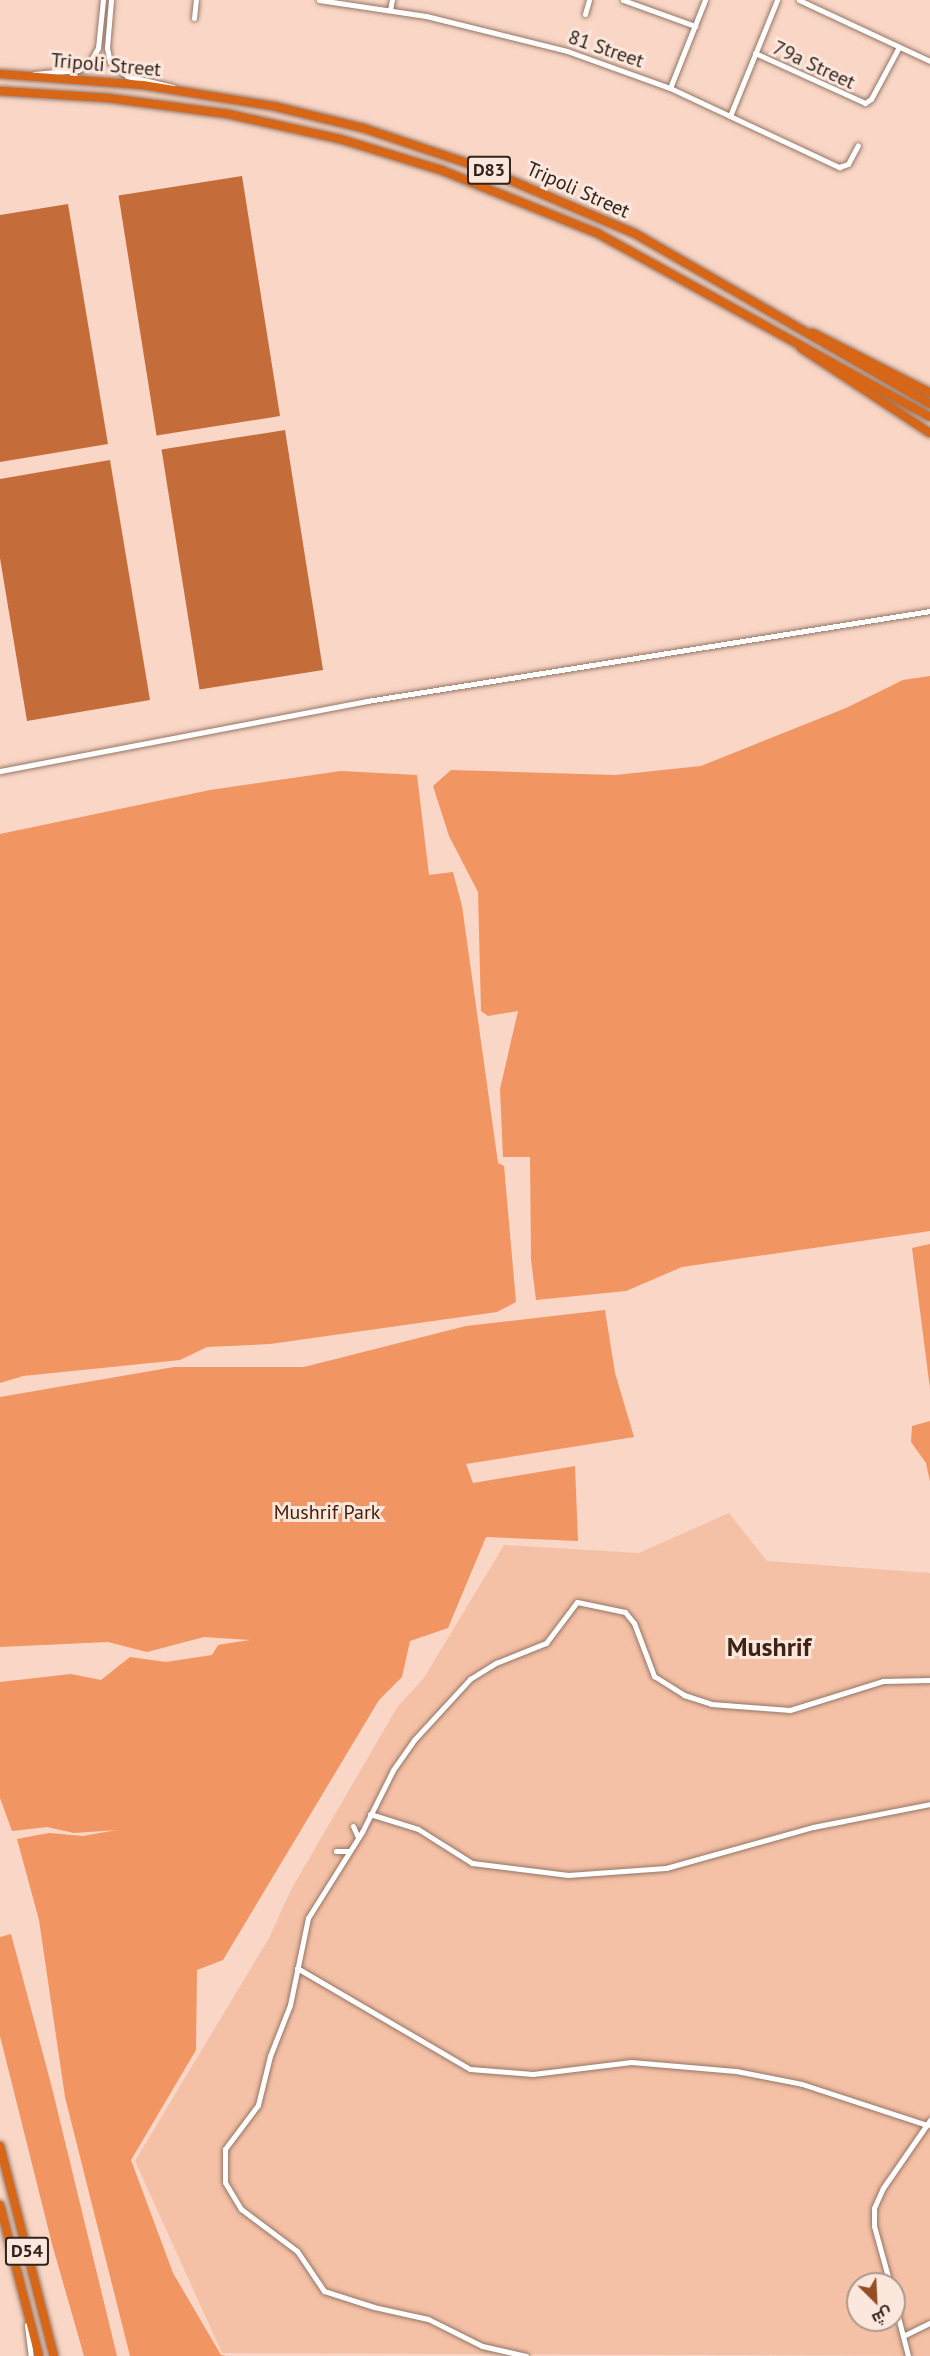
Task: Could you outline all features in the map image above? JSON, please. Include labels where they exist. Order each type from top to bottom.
[{"type":"highway","name":"Tripoli Street","points":[[0,74],[180,90],[343,123],[506,176],[634,233],[808,331],[930,404]]},
{"type":"highway","name":"Tripoli Street","points":[[0,91],[108,98],[228,114],[340,139],[414,161],[519,199],[597,233],[930,417]]},
{"type":"highway","points":[[808,331],[831,339],[930,393]]},
{"type":"highway","points":[[798,345],[815,360],[930,433]]},
{"type":"highway","name":"D54","points":[[0,2146],[54,2356]]},
{"type":"highway","name":"D54","points":[[0,2205],[39,2356]]},
{"type":"street","points":[[31,75],[78,70],[89,64],[98,48],[103,0]]},
{"type":"street","points":[[111,0],[106,48],[114,68],[127,76],[180,90]]},
{"type":"street","points":[[194,18],[196,0]]},
{"type":"street","name":"81 Street","points":[[319,0],[390,10],[532,41],[670,88],[839,167],[848,164],[858,145]]},
{"type":"street","points":[[390,10],[392,0]]},
{"type":"street","points":[[585,14],[589,0]]},
{"type":"street","points":[[623,0],[695,26]]},
{"type":"street","points":[[670,88],[705,0]]},
{"type":"street","points":[[730,116],[777,0]]},
{"type":"street","points":[[799,0],[930,61]]},
{"type":"street","name":"79a Street","points":[[755,53],[865,103],[871,99],[899,47]]},
{"type":"street","points":[[0,771],[367,701],[930,611]]},
{"type":"street","points":[[526,2356],[482,2346],[428,2319],[327,2293],[316,2283],[297,2251],[231,2197],[224,2177],[225,2149],[256,2108],[272,2050],[290,2005],[313,1908],[358,1837],[407,1750],[462,1686],[486,1667],[546,1643],[578,1602],[625,1612],[633,1623],[654,1676],[684,1695],[711,1704],[790,1710],[883,1681],[930,1680]]},
{"type":"street","points":[[370,1814],[418,1829],[472,1863],[568,1875],[666,1869],[826,1824],[930,1804]]},
{"type":"street","points":[[353,1826],[358,1837]]},
{"type":"street","points":[[336,1851],[349,1851]]},
{"type":"street","points":[[297,1968],[470,2069],[533,2074],[631,2062],[743,2072],[802,2084],[928,2122],[883,2188],[874,2208],[874,2226],[887,2272]]},
{"type":"street","points":[[27,2308],[31,2356]]},
{"type":"street","points":[[903,2336],[930,2323]]},
{"type":"street","points":[[902,2332],[909,2356]]},
{"type":"shaded area","points":[[242,176],[280,416],[157,436],[119,196]]},
{"type":"shaded area","points":[[68,204],[108,444],[0,462],[0,215]]},
{"type":"shaded area","points":[[285,430],[323,670],[200,690],[162,450]]},
{"type":"shaded area","points":[[110,460],[150,700],[27,721],[0,558],[0,479]]},
{"type":"shaded area","points":[[729,1513],[767,1561],[930,1573],[930,2356],[222,2353],[135,2161],[269,1938],[292,1888],[398,1706],[424,1678],[504,1545],[639,1553]]},
{"type":"green space","points":[[930,676],[930,1231],[682,1267],[626,1291],[536,1300],[531,1259],[530,1157],[503,1157],[500,1089],[518,1011],[488,1016],[481,1011],[478,892],[449,836],[433,786],[451,770],[615,775],[701,766],[846,708],[903,680]]},
{"type":"green space","points":[[341,771],[417,775],[429,875],[453,872],[462,906],[498,1163],[504,1166],[516,1302],[497,1312],[270,1344],[207,1347],[180,1360],[23,1376],[0,1383],[0,834],[210,790]]},
{"type":"green space","points":[[930,1244],[930,1389],[912,1248]]},
{"type":"green space","name":"Mushrif Park","points":[[605,1310],[615,1373],[634,1437],[466,1464],[473,1483],[575,1466],[578,1541],[486,1537],[448,1628],[410,1641],[402,1677],[379,1700],[223,1960],[197,1970],[196,2050],[131,2160],[173,2273],[221,2355],[226,2356],[130,2356],[65,2097],[39,1920],[17,1839],[49,1833],[83,1836],[117,1830],[74,1833],[47,1827],[12,1831],[0,1798],[0,1682],[71,1674],[101,1680],[130,1657],[166,1662],[212,1655],[218,1645],[250,1640],[204,1637],[147,1652],[108,1642],[0,1647],[0,1397],[174,1367],[304,1367],[466,1326]]},
{"type":"green space","points":[[930,1421],[930,1482],[926,1463],[911,1442],[912,1426]]},
{"type":"green space","points":[[11,1934],[51,2084],[117,2356],[84,2356],[52,2244],[0,2036],[0,1937]]},
{"type":"district","name":"Mushrif","points":[[769,1647]]}]
